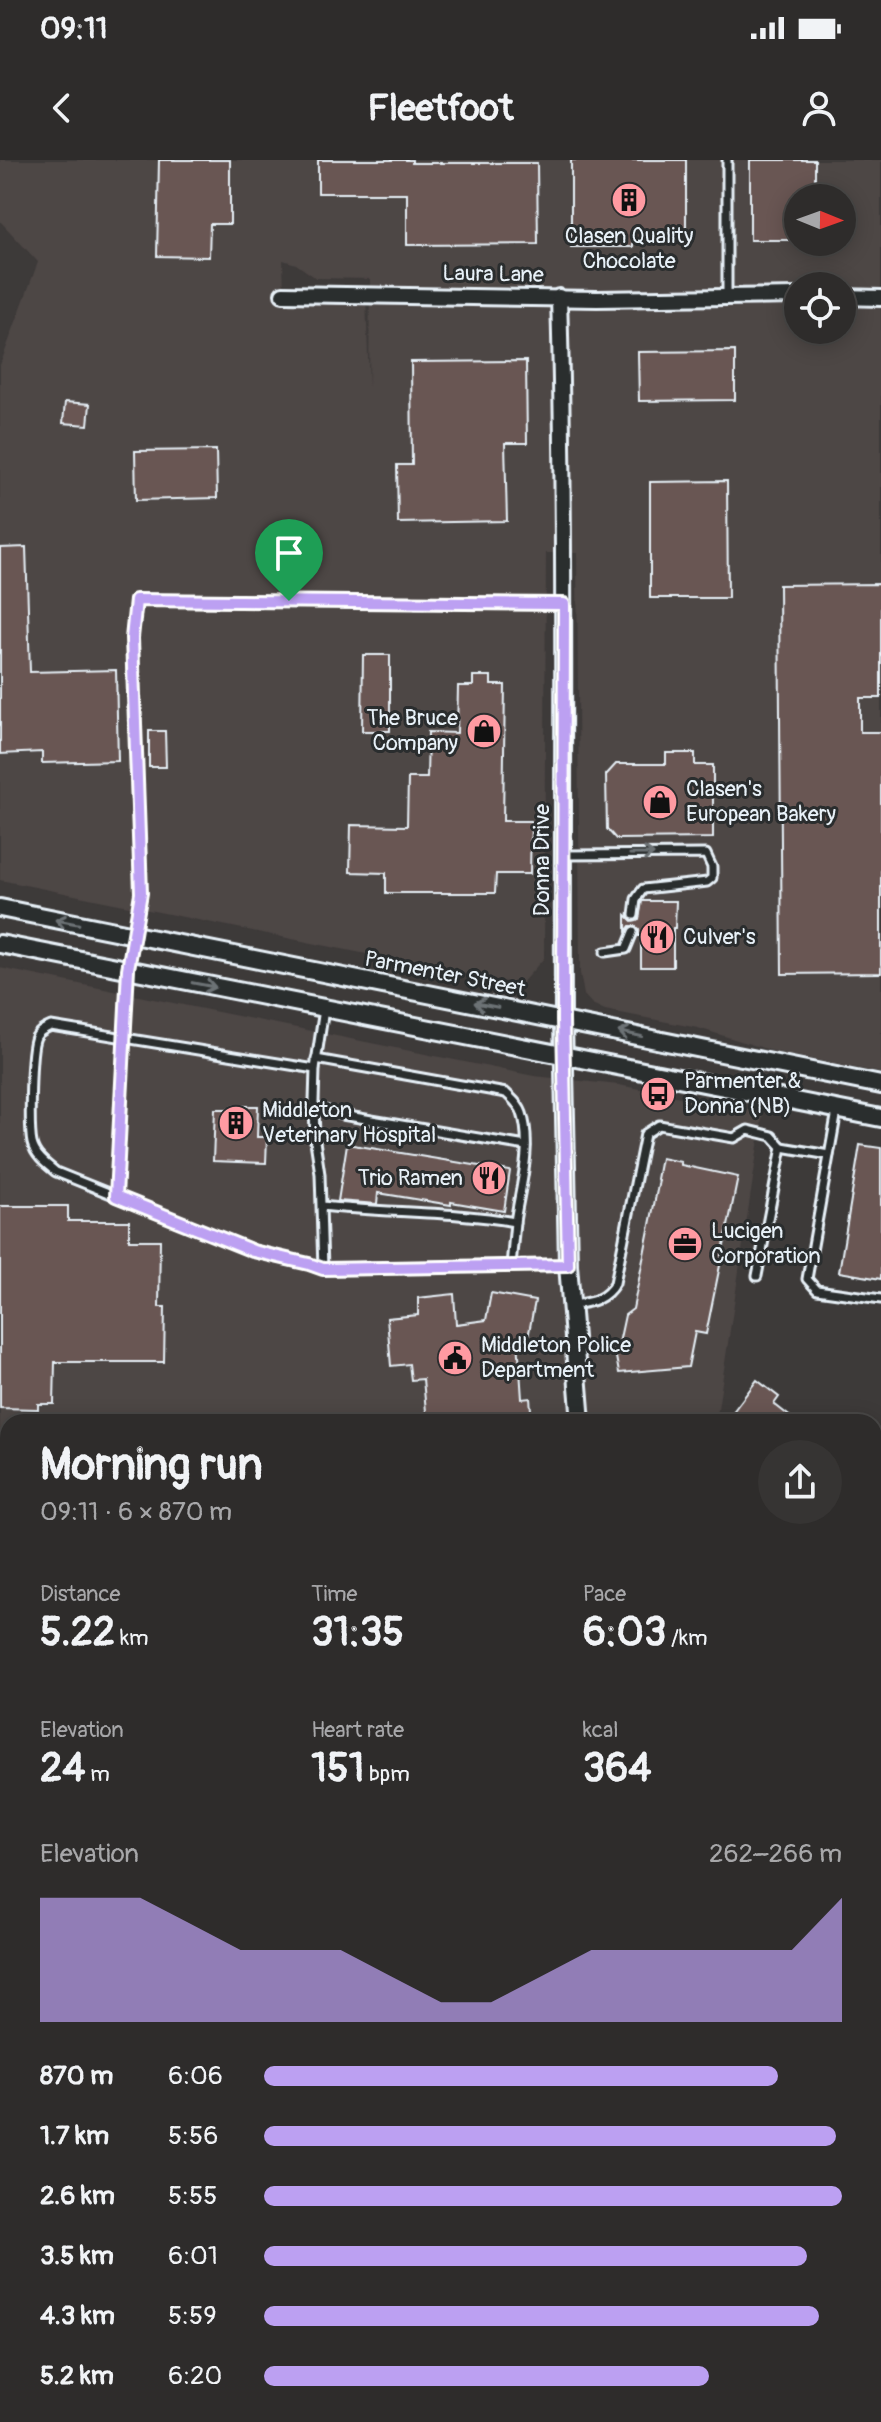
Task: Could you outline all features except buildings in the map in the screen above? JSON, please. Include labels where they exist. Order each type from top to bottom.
[{"type":"street","name":"Laura Lane","points":[[283,294],[597,299],[784,296]]},
{"type":"street","name":"Donna Drive","points":[[559,297],[564,604],[563,1054],[568,1265],[580,1414]]},
{"type":"street","points":[[856,297],[881,298]]},
{"type":"street","name":"Parmenter Street","points":[[0,908],[881,1085]]},
{"type":"street","points":[[0,944],[881,1118]]},
{"type":"lane","points":[[727,160],[727,296]]},
{"type":"lane","points":[[116,1196],[128,969],[141,893],[132,638],[136,600],[564,604]]},
{"type":"lane","points":[[564,855],[706,854],[712,867],[712,878],[707,882],[643,889],[636,899],[634,915]]},
{"type":"lane","points":[[605,952],[626,949],[633,932]]},
{"type":"lane","points":[[323,1269],[322,1206],[314,1107],[316,1059],[324,1008]]},
{"type":"lane","points":[[315,1069],[51,1026],[37,1036],[32,1053],[32,1146],[41,1160],[56,1172],[253,1251],[323,1269],[568,1265]]},
{"type":"lane","points":[[316,1059],[506,1093],[517,1102],[522,1113],[526,1146],[511,1266]]},
{"type":"lane","points":[[314,1107],[342,1115],[526,1146]]},
{"type":"lane","points":[[837,1111],[807,1279],[817,1290],[881,1299]]},
{"type":"lane","points":[[571,1306],[595,1302],[605,1296],[615,1283],[645,1134],[659,1125],[734,1138],[748,1130],[772,1136],[782,1147],[829,1155]]},
{"type":"lane","points":[[757,1276],[782,1147]]},
{"type":"lane","points":[[322,1206],[478,1216],[515,1222]]},
{"type":"shaded area","points":[[0,160],[881,160],[881,1073],[776,1052],[698,1028],[605,1010],[592,1004],[584,995],[580,973],[577,553],[546,553],[544,958],[520,985],[0,880],[0,365],[38,262],[0,221]],"holes":[[[283,260],[296,264],[316,278],[370,279],[369,387],[366,295],[284,294]]]},
{"type":"shaded area","points":[[0,968],[534,1076],[619,1085],[763,1113],[717,1414],[0,1414]]},
{"type":"place","name":"Clasen Quality Chocolate","points":[[629,200]]},
{"type":"place","name":"The Bruce Company","points":[[484,731]]},
{"type":"place","name":"Clasen's European Bakery","points":[[660,802]]},
{"type":"place","name":"Culver's","points":[[657,937]]},
{"type":"place","name":"Parmenter & Donna (NB)","points":[[658,1094]]},
{"type":"place","name":"Middleton Veterinary Hospital","points":[[236,1123]]},
{"type":"place","name":"Trio Ramen","points":[[489,1178]]},
{"type":"place","name":"Lucigen Corporation","points":[[685,1244]]},
{"type":"place","name":"Middleton Police Department","points":[[455,1358]]},
{"type":"route","points":[[136,600],[289,601],[564,604],[563,1020],[568,1265],[323,1269],[253,1251],[116,1196],[128,969],[141,893],[132,638],[136,600]]}]
